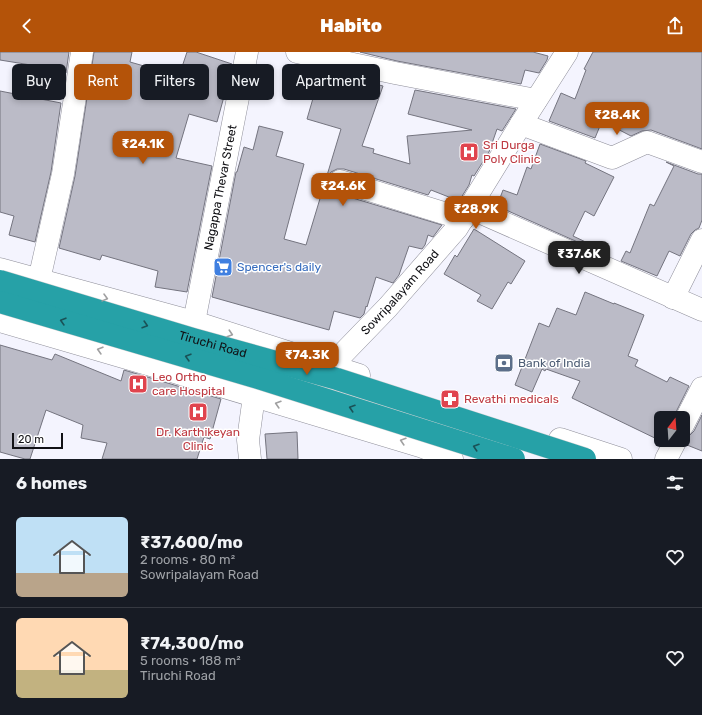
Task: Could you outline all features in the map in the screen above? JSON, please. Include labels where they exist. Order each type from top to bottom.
[{"type":"highway","name":"Tiruchi Road","points":[[0,281],[193,339],[337,379],[585,459]]},
{"type":"highway","name":"Tiruchi Road","points":[[0,302],[258,378],[514,459]]},
{"type":"street","points":[[39,280],[63,174],[82,52]]},
{"type":"street","name":"Nagappa Thevar Street","points":[[194,322],[247,52]]},
{"type":"street","points":[[298,52],[395,73],[536,100]]},
{"type":"street","name":"Sowripalayam Road","points":[[331,366],[388,307],[457,228],[567,52]]},
{"type":"street","points":[[521,124],[612,158],[647,142],[702,162]]},
{"type":"street","points":[[340,181],[466,213],[702,310]]},
{"type":"street","points":[[673,298],[702,240]]},
{"type":"street","points":[[0,269],[194,322],[621,459]]},
{"type":"street","points":[[0,321],[254,396],[424,453],[452,459]]},
{"type":"street","points":[[250,459],[248,440],[254,396],[266,345]]},
{"type":"street","points":[[690,411],[702,388]]},
{"type":"street","points":[[666,459],[672,447]]},
{"type":"building","points":[[0,52],[69,52],[66,73],[66,64],[25,64],[0,60]]},
{"type":"building","points":[[94,52],[132,52],[130,62],[140,65],[140,100],[209,100],[209,64],[183,64],[187,52],[196,52],[232,64],[217,64],[217,100],[223,100],[217,122],[189,114],[176,158],[212,166],[187,292],[155,287],[158,271],[102,255],[100,260],[59,248],[75,176],[87,100],[132,100],[132,64],[92,64]]},
{"type":"building","points":[[360,52],[533,52],[548,56],[539,73],[525,70],[521,84],[397,61]]},
{"type":"building","points":[[593,52],[702,52],[702,149],[651,130],[642,131],[631,136],[602,121],[595,138],[549,121],[561,93],[575,99],[586,70],[584,69]]},
{"type":"building","points":[[380,85],[383,86],[380,95]]},
{"type":"building","points":[[415,90],[516,109],[502,131],[497,129],[489,152],[474,176],[472,175],[469,185],[459,201],[431,190],[428,195],[344,169],[337,169],[331,172],[328,178],[328,184],[331,190],[336,193],[442,225],[433,237],[428,235],[422,249],[409,246],[399,275],[393,283],[376,277],[367,307],[366,306],[364,314],[360,318],[334,311],[329,330],[212,297],[236,172],[244,147],[253,150],[259,126],[283,132],[276,156],[304,164],[284,239],[306,245],[341,129],[307,119],[313,100],[378,100],[362,146],[374,149],[373,153],[410,164],[407,136],[472,130],[408,114]]},
{"type":"building","points":[[0,91],[12,93],[12,100],[46,100],[61,103],[51,172],[35,242],[9,235],[14,216],[0,212]]},
{"type":"building","points":[[540,144],[586,161],[585,163],[614,177],[594,216],[585,211],[573,236],[592,245],[591,248],[497,206],[503,190],[517,195],[527,167],[531,169]]},
{"type":"building","points":[[666,162],[698,174],[702,174],[702,220],[699,228],[691,234],[680,256],[669,251],[657,276],[621,261],[626,251],[630,253],[650,204],[654,206],[674,166]]},
{"type":"building","points":[[474,229],[525,261],[511,284],[508,282],[492,309],[477,301],[481,295],[444,274],[455,255],[457,257]]},
{"type":"building","points":[[585,292],[644,315],[628,356],[638,360],[635,366],[667,382],[670,377],[689,386],[676,411],[654,411],[654,438],[572,398],[580,381],[546,369],[545,371],[542,369],[532,392],[515,385],[539,323],[549,327],[557,308],[576,315]]},
{"type":"building","points":[[0,345],[52,360],[55,354],[121,381],[124,370],[221,399],[210,439],[204,437],[197,459],[102,459],[107,443],[81,438],[83,425],[46,410],[30,459],[0,452]]},
{"type":"building","points":[[702,415],[702,451],[690,446],[690,435],[694,431]]},
{"type":"building","points":[[297,432],[298,459],[267,459],[265,434]]},
{"type":"place","name":"Sri Durga Poly Clinic","points":[[469,152]]},
{"type":"place","name":"Spencer's daily","points":[[223,267]]},
{"type":"place","name":"Bank of India","points":[[504,363]]},
{"type":"place","name":"Leo Ortho care Hospital","points":[[138,384]]},
{"type":"place","name":"Revathi medicals","points":[[450,399]]},
{"type":"place","name":"Dr. Karthikeyan Clinic","points":[[198,412]]}]
